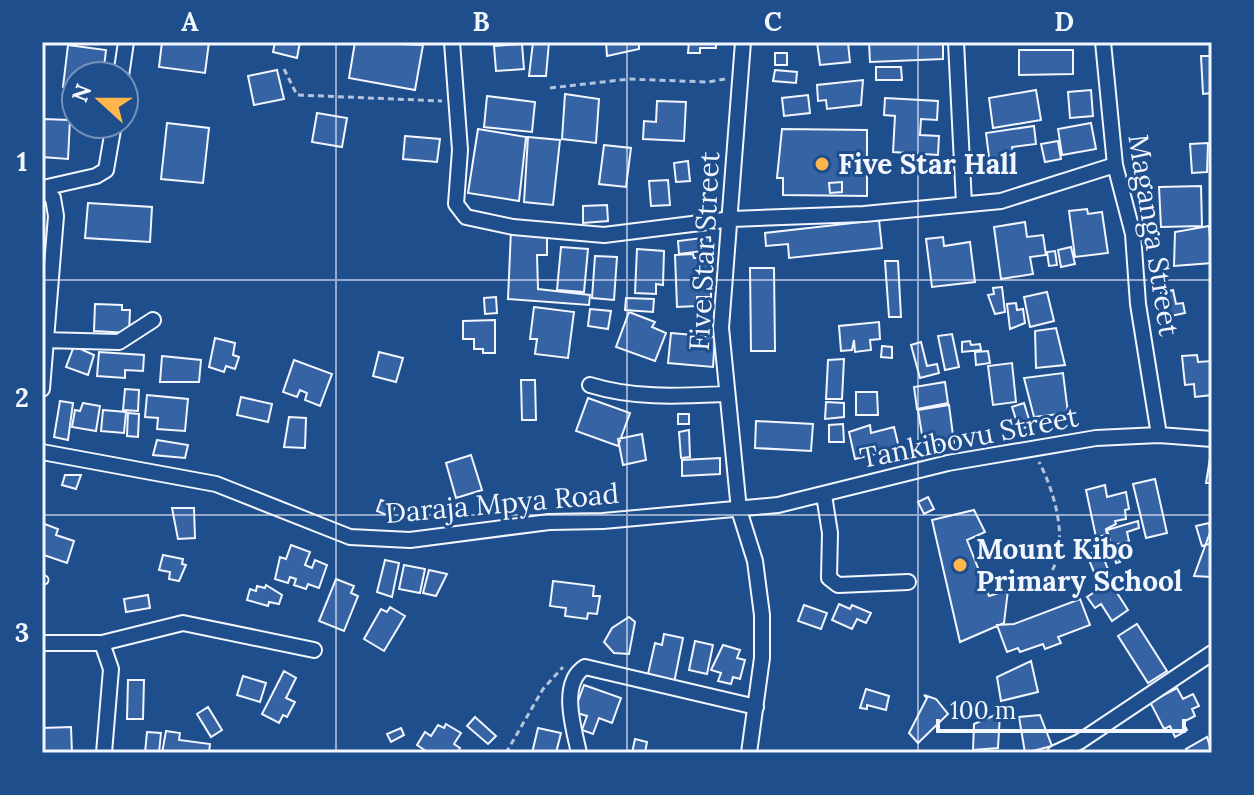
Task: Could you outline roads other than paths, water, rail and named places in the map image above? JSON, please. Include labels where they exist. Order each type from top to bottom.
[{"type":"street","points":[[452,42],[460,150],[456,204],[466,217],[525,229],[604,235],[732,219],[864,214],[964,204],[1033,193],[1071,177],[1115,165]]},
{"type":"street","name":"Five Star Street","points":[[743,42],[732,219],[721,328],[739,510],[755,561],[762,615],[762,658],[749,753]]},
{"type":"street","points":[[956,42],[964,204]]},
{"type":"street","name":"Maganga Street","points":[[1103,42],[1115,165],[1133,234],[1138,304],[1159,435]]},
{"type":"street","points":[[42,188],[96,176],[106,170],[111,140]]},
{"type":"street","points":[[42,188],[53,198],[56,216],[42,389]]},
{"type":"street","points":[[44,340],[119,342],[153,320]]},
{"type":"street","points":[[590,385],[615,393],[665,397],[727,394]]},
{"type":"street","name":"Tankibovu Street","points":[[739,510],[824,495],[948,463],[1096,438],[1159,435],[1212,439]]},
{"type":"street","name":"Daraja Mpya Road","points":[[42,452],[216,484],[328,529],[368,540],[410,540],[549,522],[739,510]]},
{"type":"street","points":[[824,495],[830,533],[829,578],[838,585],[908,582]]},
{"type":"street","points":[[42,643],[102,643],[183,623],[314,650]]},
{"type":"street","points":[[102,643],[111,669],[104,753]]},
{"type":"street","points":[[1055,753],[1079,742],[1212,653]]},
{"type":"street","points":[[579,753],[570,703],[575,681],[585,667],[756,707]]},
{"type":"place","name":"Five Star Hall","points":[[822,164]]},
{"type":"place","name":"Mount Kibo Primary School","points":[[960,565]]}]
